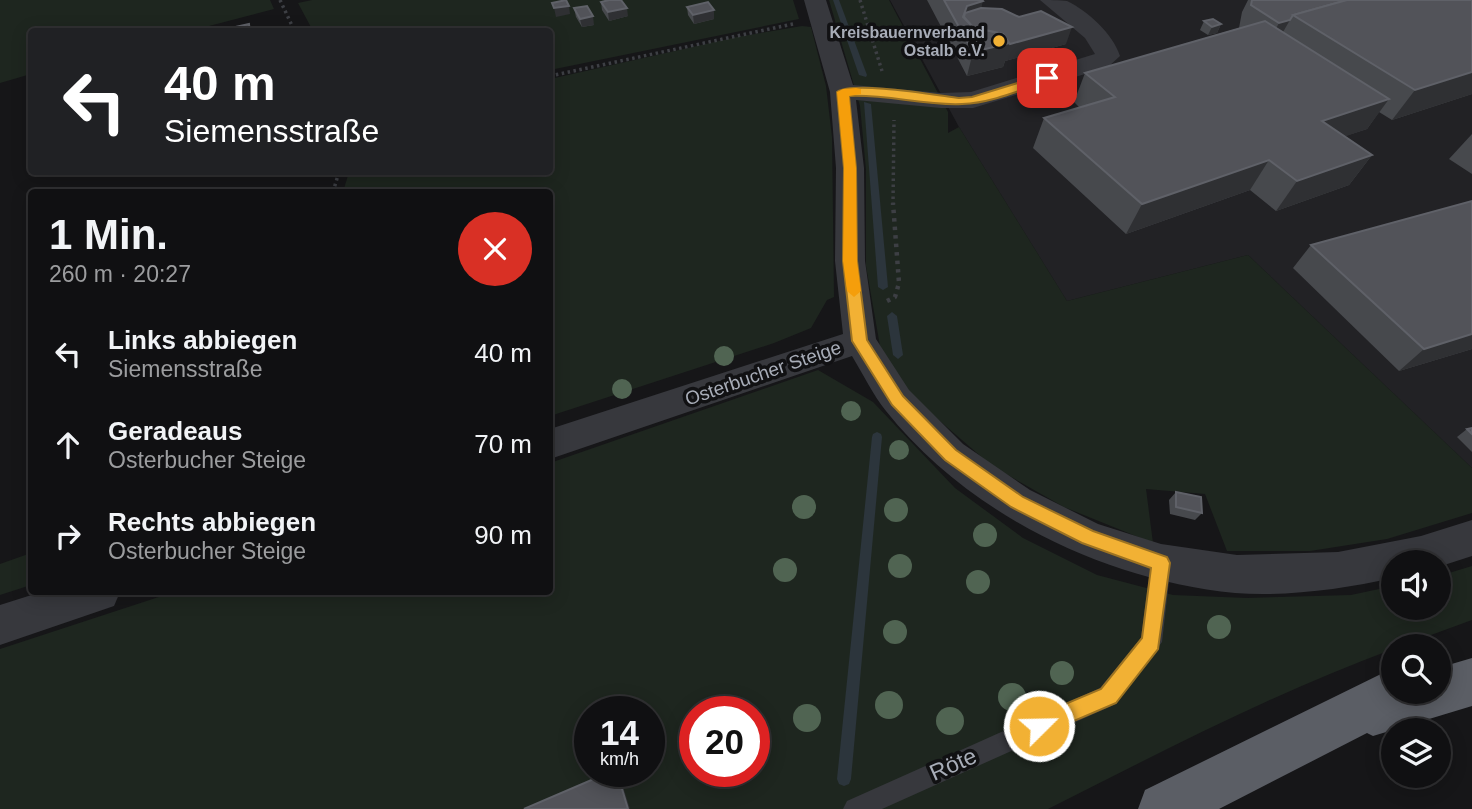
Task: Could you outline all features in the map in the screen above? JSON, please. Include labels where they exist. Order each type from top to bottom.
[{"type":"highway","points":[[1451,667],[1472,658]]},
{"type":"highway","points":[[1350,717],[1472,682]]},
{"type":"highway","points":[[1164,809],[1381,700]]},
{"type":"street","points":[[843,92],[973,100],[1099,62],[1108,56],[1108,48],[1101,39],[1051,0]]},
{"type":"street","points":[[818,9],[843,92],[850,168],[850,261],[858,325],[897,400],[950,455],[1017,502],[1088,538],[1161,563],[1237,574],[1338,571],[1421,554],[1472,538]]},
{"type":"street","name":"Osterbucher Steige","points":[[553,443],[858,325]]},
{"type":"street","points":[[0,625],[91,595]]},
{"type":"lane","name":"Röte","points":[[855,809],[1108,696],[1151,642],[1161,563]]},
{"type":"path","points":[[279,0],[293,28]]},
{"type":"path","points":[[858,325],[881,304],[895,297],[900,283],[891,184],[896,131],[889,93],[860,0]]},
{"type":"path","points":[[553,75],[687,44],[818,9]]},
{"type":"shaded area","points":[[0,0],[270,0],[274,9],[201,28],[28,28],[28,75],[0,83]]},
{"type":"shaded area","points":[[312,0],[793,0],[799,19],[553,69],[553,28],[311,28],[298,3]]},
{"type":"shaded area","points":[[829,0],[889,0],[948,112],[948,133],[959,127],[1067,301],[1248,255],[1472,468],[1472,513],[1387,539],[1310,551],[1227,551],[1205,494],[1146,489],[1153,543],[1064,507],[992,466],[911,396],[880,346],[866,266],[866,170],[860,106]]},
{"type":"shaded area","points":[[890,0],[1472,0],[1472,468],[1248,255],[1067,301],[959,127]]},
{"type":"shaded area","points":[[802,26],[811,27],[826,86],[832,137],[834,297],[827,300],[811,328],[774,343],[553,415],[553,189],[344,189],[348,175],[553,175],[553,78],[737,37]]},
{"type":"shaded area","points":[[818,370],[873,402],[955,488],[1023,538],[1097,575],[1173,595],[1247,598],[1351,595],[1381,589],[1381,620],[1451,620],[1451,572],[1472,566],[1472,620],[1434,634],[1381,634],[1381,654],[1218,724],[1048,809],[0,809],[0,649],[165,595],[553,595],[553,462]]},
{"type":"shaded area","points":[[28,554],[28,586],[0,595],[0,564]]},
{"type":"building","points":[[566,0],[569,6],[554,8],[552,3]]},
{"type":"building","points":[[621,0],[627,8],[608,12],[601,2]]},
{"type":"building","points":[[944,0],[982,0],[967,6],[963,17],[973,27],[1003,34],[1010,43],[973,52]]},
{"type":"building","points":[[1252,0],[1347,0],[1293,15],[1290,20],[1279,23],[1251,5]]},
{"type":"building","points":[[1347,0],[1472,0],[1472,72],[1415,90],[1293,15]]},
{"type":"building","points":[[708,2],[714,10],[693,15],[687,7]]},
{"type":"building","points":[[587,6],[593,16],[580,19],[574,8]]},
{"type":"building","points":[[981,8],[1002,9],[1019,17],[1041,11],[1072,27],[1010,44],[1003,34],[973,27],[964,17],[965,13]]},
{"type":"building","points":[[1213,19],[1221,24],[1212,27],[1204,21]]},
{"type":"building","points":[[1265,21],[1389,99],[1322,121],[1372,155],[1297,181],[1269,160],[1142,204],[1044,118],[1115,97],[1085,73]]},
{"type":"building","points":[[249,24],[250,28],[231,28]]},
{"type":"building","points":[[1472,201],[1472,334],[1424,349],[1311,245]]},
{"type":"building","points":[[1176,492],[1201,497],[1202,513],[1176,507]]},
{"type":"building","points":[[575,787],[621,787],[628,809],[524,809]]},
{"type":"waterway","points":[[836,0],[863,75]]},
{"type":"waterway","points":[[867,104],[883,287]]},
{"type":"waterway","points":[[892,316],[898,355]]},
{"type":"waterway","points":[[844,779],[877,437]]},
{"type":"slow traffic","points":[[854,291],[850,261],[850,168],[843,92],[856,92]]},
{"type":"place","name":"Kreisbauernverband Ostalb e.V.","points":[[999,41]]},
{"type":"route","points":[[1039,726],[1108,696],[1151,642],[1161,563],[1088,538],[1017,502],[950,455],[897,400],[860,341],[850,261],[850,168],[843,92],[872,91],[959,101],[973,100],[1047,78]]}]
